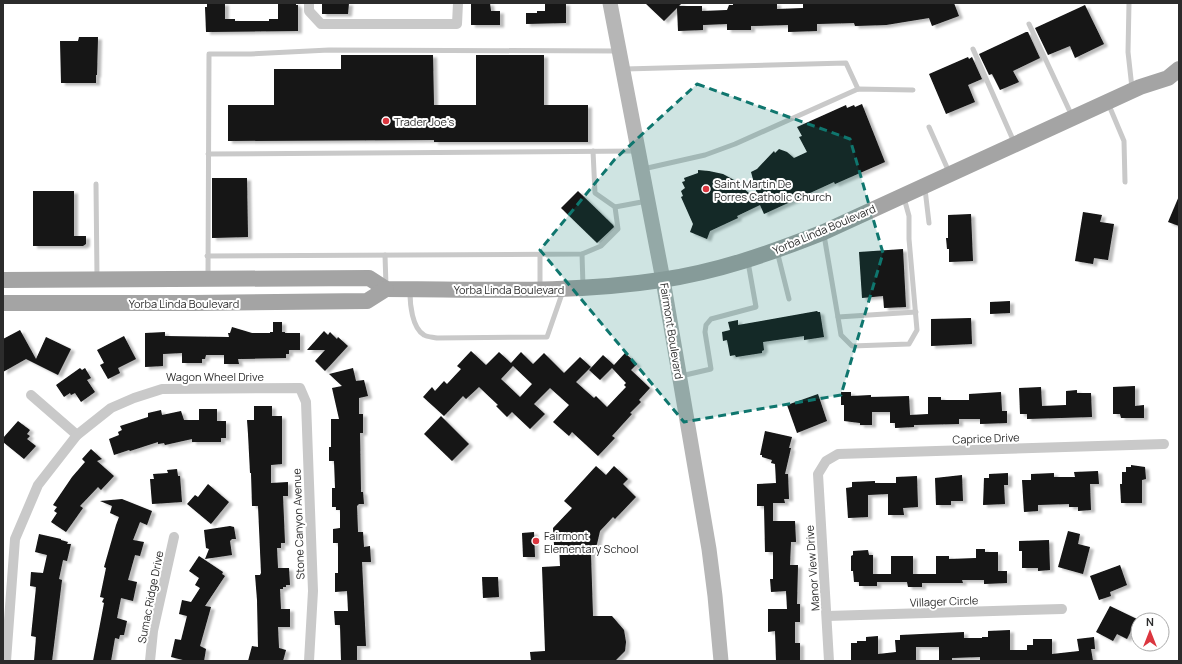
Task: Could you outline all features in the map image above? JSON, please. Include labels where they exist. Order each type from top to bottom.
[{"type":"main road","name":"Fairmont Boulevard","points":[[610,3],[624,69],[663,280],[709,549],[716,596],[721,661]]},
{"type":"main road","name":"Yorba Linda Boulevard","points":[[3,303],[367,301],[386,289],[583,289],[663,280],[748,259],[777,250],[824,232],[1133,90],[1175,76]]},
{"type":"main road","points":[[3,280],[369,278],[386,289]]},
{"type":"main road","points":[[170,279],[171,303]]},
{"type":"street","points":[[309,3],[309,11],[321,24],[457,24],[458,3]]},
{"type":"street","name":"Wagon Wheel Drive","points":[[6,661],[6,606],[15,539],[38,485],[77,435],[110,408],[162,389],[300,388]]},
{"type":"street","name":"Stone Canyon Avenue","points":[[300,388],[306,402],[313,591],[308,661]]},
{"type":"street","points":[[32,395],[77,435]]},
{"type":"street","name":"Caprice Drive","points":[[818,474],[826,461],[838,454],[1164,444]]},
{"type":"street","name":"Manor View Drive","points":[[818,474],[829,661]]},
{"type":"street","name":"Sumac Ridge Drive","points":[[150,661],[154,631],[174,537]]},
{"type":"street","name":"Villager Circle","points":[[827,616],[1062,609]]},
{"type":"lane","points":[[1129,3],[1128,52],[1133,90]]},
{"type":"lane","points":[[1029,24],[1073,118]]},
{"type":"lane","points":[[208,279],[207,256],[210,54],[251,54],[329,50],[620,51]]},
{"type":"lane","points":[[973,50],[1015,144]]},
{"type":"lane","points":[[624,69],[846,63],[858,89]]},
{"type":"lane","points":[[642,169],[705,155],[741,141],[858,89],[913,90]]},
{"type":"lane","points":[[1108,102],[1124,142],[1125,182]]},
{"type":"lane","points":[[929,127],[951,174]]},
{"type":"lane","points":[[593,151],[595,193],[615,207],[648,201]]},
{"type":"lane","points":[[208,154],[638,151]]},
{"type":"lane","points":[[96,184],[96,279]]},
{"type":"lane","points":[[924,186],[929,223]]},
{"type":"lane","points":[[824,232],[841,334],[852,346],[909,344],[917,330],[910,239],[910,216],[903,195]]},
{"type":"lane","points":[[207,256],[582,254],[601,246],[618,229],[615,207]]},
{"type":"lane","points":[[777,250],[789,299]]},
{"type":"lane","points":[[540,254],[540,290]]},
{"type":"lane","points":[[582,254],[583,289]]},
{"type":"lane","points":[[385,255],[386,289]]},
{"type":"lane","points":[[679,376],[711,368],[705,332],[706,325],[711,319],[756,307],[748,259]]},
{"type":"lane","points":[[410,289],[410,301],[414,323],[424,335],[437,338],[547,337],[564,289]]},
{"type":"lane","points":[[838,317],[916,312]]},
{"type":"highlighted area","points":[[697,84],[850,139],[883,253],[841,395],[684,422],[540,250],[615,159]]},
{"type":"building","points":[[207,3],[225,3],[225,19],[235,19],[235,21],[269,21],[269,19],[278,19],[278,3],[296,3],[296,5],[298,5],[298,31],[206,32],[205,7],[207,7]]},
{"type":"building","points":[[349,3],[348,14],[322,14],[322,4]]},
{"type":"building","points":[[471,3],[490,3],[491,11],[500,11],[500,25],[471,25]]},
{"type":"building","points":[[545,3],[566,3],[566,23],[526,24],[526,13],[545,11]]},
{"type":"building","points":[[645,3],[682,3],[679,6],[702,6],[702,11],[727,10],[729,5],[733,5],[733,3],[777,3],[777,9],[803,8],[803,3],[954,3],[959,16],[932,26],[929,18],[886,25],[855,26],[854,23],[817,24],[817,31],[788,32],[788,25],[751,26],[751,30],[727,30],[727,24],[703,25],[703,30],[678,31],[677,8],[664,21]]},
{"type":"building","points":[[1085,5],[1104,44],[1075,58],[1070,46],[1048,55],[1035,28]]},
{"type":"building","points":[[1028,32],[1040,58],[1013,71],[1019,82],[1000,90],[992,74],[989,75],[979,54]]},
{"type":"building","points":[[79,37],[98,37],[96,83],[61,83],[60,41],[78,41]]},
{"type":"building","points":[[341,55],[433,55],[434,105],[476,105],[476,55],[544,55],[544,105],[588,105],[588,142],[434,142],[434,140],[228,141],[228,105],[274,105],[274,69],[341,69]]},
{"type":"building","points":[[968,57],[969,59],[972,57],[982,79],[968,85],[975,102],[946,114],[929,74]]},
{"type":"building","points":[[862,104],[885,162],[835,184],[834,182],[764,214],[760,205],[737,216],[738,218],[710,231],[707,239],[690,232],[693,224],[681,197],[683,196],[681,191],[685,188],[682,182],[685,181],[684,178],[698,173],[698,170],[723,174],[734,180],[759,202],[751,172],[757,169],[774,151],[775,153],[779,149],[787,152],[794,158],[807,152],[799,137],[802,136],[797,127],[846,105],[847,108]]},
{"type":"building","points":[[212,178],[247,178],[248,237],[212,238]]},
{"type":"building","points":[[33,191],[74,191],[74,236],[86,236],[86,244],[83,246],[33,246]]},
{"type":"building","points":[[578,191],[614,227],[597,243],[561,208]]},
{"type":"building","points":[[1179,196],[1179,226],[1168,222]]},
{"type":"building","points":[[1083,212],[1102,215],[1100,222],[1114,224],[1108,260],[1094,258],[1093,264],[1075,261]]},
{"type":"building","points":[[971,214],[973,261],[949,262],[949,249],[947,249],[946,238],[948,238],[948,215]]},
{"type":"building","points":[[903,249],[906,307],[884,308],[883,296],[862,298],[859,252]]},
{"type":"building","points":[[1010,301],[1010,313],[990,314],[990,302]]},
{"type":"building","points":[[817,311],[820,312],[824,337],[804,340],[804,336],[763,342],[764,350],[762,353],[736,357],[735,355],[730,356],[727,340],[723,341],[722,332],[730,330],[728,322],[738,320],[738,325]]},
{"type":"building","points":[[971,318],[972,344],[931,346],[931,319]]},
{"type":"building","points":[[273,322],[282,322],[282,332],[300,333],[300,350],[289,350],[289,354],[286,354],[286,358],[238,359],[239,364],[224,364],[224,355],[206,355],[205,359],[202,359],[202,363],[182,363],[182,353],[163,354],[163,366],[145,367],[145,333],[165,332],[165,336],[229,337],[228,333],[230,333],[232,327],[252,333],[273,332]]},
{"type":"building","points":[[20,330],[36,359],[46,337],[71,349],[58,375],[26,359],[3,372],[3,339]]},
{"type":"building","points":[[324,331],[328,335],[330,332],[337,339],[338,337],[348,346],[325,371],[315,361],[325,350],[307,350]]},
{"type":"building","points":[[124,336],[136,359],[118,368],[120,373],[108,379],[100,365],[104,363],[97,350]]},
{"type":"building","points":[[471,351],[486,365],[499,352],[511,363],[521,352],[533,364],[544,353],[564,373],[580,357],[591,367],[576,382],[594,398],[596,396],[607,407],[626,387],[624,385],[626,383],[612,368],[600,380],[589,370],[603,355],[614,365],[625,353],[637,364],[631,370],[650,388],[639,400],[641,402],[630,413],[632,414],[612,436],[615,438],[598,456],[572,432],[569,436],[553,422],[569,405],[550,388],[534,404],[545,414],[530,429],[512,412],[507,417],[496,406],[498,405],[479,387],[466,399],[463,396],[444,416],[423,397],[432,387],[435,391],[444,381],[447,384],[461,369],[457,366]],"holes":[[[513,366],[532,384],[520,397],[501,379]]]},
{"type":"building","points":[[80,368],[82,370],[85,368],[91,378],[87,380],[95,392],[81,402],[75,393],[71,395],[70,393],[64,397],[56,385]]},
{"type":"building","points":[[353,368],[356,381],[364,380],[368,396],[359,398],[359,414],[363,414],[363,433],[360,433],[361,492],[363,492],[364,504],[359,504],[357,506],[358,532],[363,532],[364,547],[370,546],[371,562],[362,562],[366,646],[357,646],[357,661],[341,661],[340,625],[335,625],[334,611],[348,611],[347,591],[335,592],[335,573],[338,573],[338,543],[333,543],[333,529],[340,528],[340,510],[336,510],[336,507],[332,507],[332,488],[335,488],[334,461],[329,461],[329,447],[331,447],[331,419],[339,419],[332,388],[342,386],[329,374]]},
{"type":"building","points":[[1135,386],[1135,406],[1144,405],[1144,418],[1121,418],[1120,414],[1113,414],[1113,387]]},
{"type":"building","points":[[1041,387],[1042,406],[1066,405],[1066,391],[1077,390],[1077,393],[1091,393],[1092,417],[1027,419],[1027,414],[1020,414],[1019,388]]},
{"type":"building","points":[[841,392],[851,392],[851,396],[909,396],[910,415],[928,414],[928,397],[941,397],[941,400],[969,400],[969,394],[1001,392],[1002,411],[1007,411],[1007,423],[980,424],[980,419],[959,419],[959,424],[914,425],[914,427],[895,428],[895,423],[890,423],[890,412],[872,412],[872,425],[860,425],[860,423],[844,421],[844,405],[841,405]]},
{"type":"building","points":[[818,394],[827,421],[797,433],[787,405]]},
{"type":"building","points":[[254,406],[272,406],[272,416],[282,416],[282,464],[271,465],[271,483],[288,482],[288,496],[283,496],[285,543],[281,543],[281,548],[277,548],[278,568],[289,568],[290,585],[286,585],[283,589],[280,589],[281,609],[290,609],[290,627],[278,627],[279,648],[286,650],[283,661],[248,661],[252,646],[258,647],[255,575],[260,575],[261,573],[258,506],[252,506],[247,420],[254,420]]},
{"type":"building","points":[[199,409],[217,409],[217,421],[226,421],[226,438],[221,438],[221,442],[192,442],[192,439],[165,445],[164,443],[158,444],[158,442],[114,455],[109,439],[119,435],[118,432],[122,430],[120,426],[148,417],[148,413],[161,410],[162,415],[181,411],[184,420],[199,420]]},
{"type":"building","points":[[441,416],[469,444],[452,461],[424,434]]},
{"type":"building","points":[[18,421],[30,430],[27,434],[30,436],[27,439],[36,446],[24,459],[3,442],[3,438]]},
{"type":"building","points":[[765,431],[792,437],[785,474],[788,474],[789,499],[784,499],[785,503],[773,503],[773,521],[795,521],[796,542],[791,542],[790,565],[798,565],[797,604],[800,604],[800,622],[795,622],[795,643],[800,643],[800,661],[776,661],[775,631],[768,632],[768,609],[787,609],[786,591],[771,592],[770,579],[773,579],[773,552],[765,552],[764,506],[757,506],[757,484],[776,483],[775,464],[771,463],[772,460],[760,455]]},
{"type":"building","points":[[91,449],[102,459],[97,461],[114,476],[101,490],[98,487],[80,506],[83,508],[66,532],[51,522],[57,513],[54,511],[57,507],[53,505],[72,477],[85,462],[82,459]]},
{"type":"building","points":[[1131,465],[1145,467],[1146,479],[1142,480],[1142,503],[1121,503],[1120,484],[1122,484],[1122,472],[1126,472],[1126,467],[1131,467]]},
{"type":"building","points":[[596,466],[606,475],[614,466],[628,479],[623,484],[636,497],[615,519],[613,517],[600,531],[597,544],[591,555],[593,616],[612,616],[624,630],[626,642],[625,651],[615,661],[531,661],[530,652],[545,651],[542,567],[560,566],[559,545],[554,545],[553,528],[572,508],[564,501]]},
{"type":"building","points":[[177,469],[178,476],[180,476],[182,502],[152,504],[150,479],[154,479],[153,474],[168,473],[167,470]]},
{"type":"building","points":[[1098,471],[1099,484],[1090,484],[1091,510],[1078,511],[1078,507],[1069,507],[1069,504],[1038,505],[1038,511],[1024,512],[1022,480],[1031,480],[1031,474],[1054,473],[1054,477],[1075,477],[1074,472]]},
{"type":"building","points":[[1008,473],[1008,485],[1004,485],[1005,504],[983,505],[984,478],[989,478],[989,474]]},
{"type":"building","points":[[962,475],[963,501],[951,501],[951,505],[936,505],[935,478]]},
{"type":"building","points":[[917,476],[918,507],[903,508],[904,515],[888,515],[888,494],[868,495],[868,517],[848,518],[846,488],[852,487],[852,482],[875,481],[875,483],[896,483],[896,477]]},
{"type":"building","points":[[208,484],[229,502],[211,524],[187,504],[195,495],[198,497]]},
{"type":"building","points":[[122,499],[152,511],[147,525],[140,522],[133,540],[144,542],[140,556],[135,555],[128,580],[137,582],[133,601],[121,598],[117,618],[127,621],[124,635],[120,635],[119,639],[115,638],[111,661],[93,661],[104,603],[102,602],[104,598],[100,597],[106,568],[104,567],[119,517],[110,513],[112,506],[100,501]]},
{"type":"building","points":[[230,526],[234,527],[236,539],[232,539],[230,541],[232,555],[205,559],[209,549],[206,548],[204,530]]},
{"type":"building","points":[[1068,531],[1080,534],[1078,544],[1090,547],[1083,574],[1058,567]]},
{"type":"building","points":[[534,532],[535,557],[523,557],[522,533]]},
{"type":"building","points":[[39,534],[61,539],[68,542],[67,544],[71,544],[67,561],[63,560],[59,579],[62,580],[52,661],[34,661],[36,637],[31,636],[36,587],[30,586],[31,572],[43,573],[47,555],[35,552]]},
{"type":"building","points":[[1049,540],[1050,570],[1038,571],[1038,568],[1022,568],[1022,551],[1019,551],[1019,541]]},
{"type":"building","points":[[976,549],[985,549],[985,552],[998,552],[998,571],[1007,571],[1007,583],[984,584],[984,580],[962,580],[963,583],[922,583],[922,587],[908,587],[907,582],[877,582],[877,586],[859,586],[859,582],[854,582],[853,571],[851,571],[851,556],[853,555],[853,551],[868,550],[869,555],[873,555],[873,574],[891,574],[891,556],[913,556],[913,574],[936,574],[936,556],[949,556],[949,559],[976,558]]},
{"type":"building","points":[[199,556],[223,572],[222,574],[225,576],[205,606],[211,607],[200,646],[206,649],[204,661],[182,661],[183,660],[171,657],[175,639],[181,640],[187,616],[179,614],[182,600],[191,602],[200,588],[195,585],[199,578],[189,571]]},
{"type":"building","points":[[1120,565],[1127,585],[1110,592],[1111,596],[1099,600],[1090,576]]},
{"type":"building","points":[[482,577],[498,577],[499,597],[483,598]]},
{"type":"building","points":[[1110,606],[1130,616],[1130,633],[1127,639],[1117,634],[1113,641],[1096,632]]},
{"type":"building","points":[[1010,630],[1010,650],[1027,650],[1027,645],[1033,645],[1033,639],[1052,639],[1052,654],[1079,651],[1077,639],[1094,637],[1095,649],[1091,649],[1093,661],[980,661],[980,657],[952,658],[952,661],[939,661],[939,647],[916,647],[916,661],[851,661],[851,643],[866,641],[866,637],[878,636],[878,654],[896,652],[895,640],[900,640],[900,635],[964,632],[964,638],[982,638],[988,637],[988,631]]},
{"type":"place","name":"Trader Joe's","points":[[386,121]]},
{"type":"place","name":"Saint Martin De Porres Catholic Church","points":[[706,189]]},
{"type":"place","name":"Fairmont Elementary School","points":[[536,541]]}]
